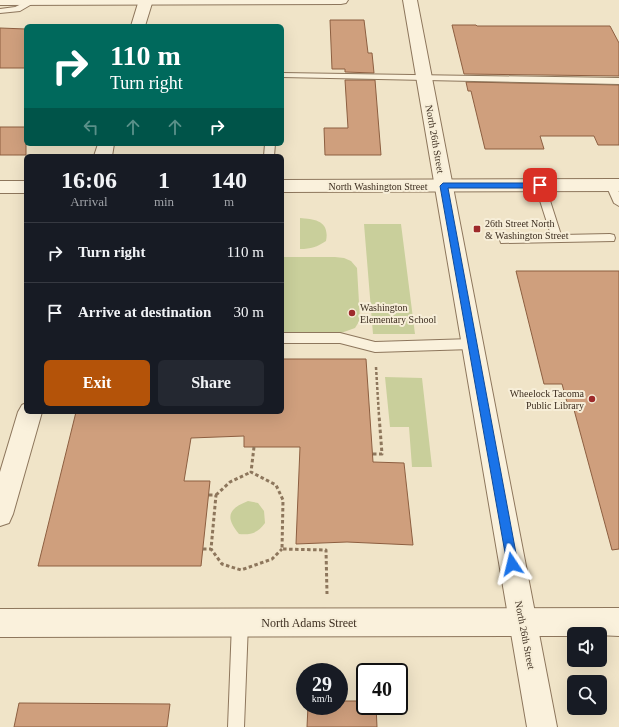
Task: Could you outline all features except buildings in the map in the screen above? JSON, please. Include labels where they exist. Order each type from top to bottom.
[{"type":"street","points":[[139,24],[146,0]]},
{"type":"street","points":[[0,1],[341,0]]},
{"type":"street","name":"North 26th Street","points":[[410,0],[542,727]]},
{"type":"street","name":"North Washington Street","points":[[284,186],[615,185]]},
{"type":"street","points":[[0,187],[24,187]]},
{"type":"street","points":[[0,514],[29,414]]},
{"type":"street","name":"North Adams Street","points":[[0,623],[619,622]]},
{"type":"lane","points":[[0,11],[10,11],[24,8],[33,1]]},
{"type":"lane","points":[[284,75],[424,79],[619,81]]},
{"type":"lane","points":[[540,185],[557,239]]},
{"type":"lane","points":[[615,185],[619,203]]},
{"type":"lane","points":[[505,240],[610,238]]},
{"type":"lane","points":[[284,338],[340,338],[375,347],[472,344]]},
{"type":"lane","points":[[236,727],[240,623]]},
{"type":"path","points":[[373,454],[382,454],[375,347]]},
{"type":"path","points":[[251,472],[254,447]]},
{"type":"path","points":[[251,472],[276,485],[283,500],[282,549],[272,559],[241,570],[222,564],[211,550],[216,495],[230,482],[251,472]]},
{"type":"path","points":[[209,495],[216,495]]},
{"type":"path","points":[[282,549],[326,550],[327,622]]},
{"type":"path","points":[[203,550],[211,550]]},
{"type":"green space","points":[[300,218],[320,222],[326,229],[326,241],[314,247],[300,249]]},
{"type":"green space","points":[[364,224],[401,224],[415,334],[373,334]]},
{"type":"green space","points":[[284,257],[344,258],[351,261],[357,268],[360,320],[355,328],[341,333],[284,334]]},
{"type":"green space","points":[[385,377],[422,378],[432,467],[412,467],[409,427],[390,427]]},
{"type":"green space","points":[[248,501],[258,503],[264,511],[265,523],[254,533],[239,534],[230,518],[231,514],[236,507]]},
{"type":"place","name":"26th Street North & Washington Street","points":[[477,229]]},
{"type":"place","name":"Washington Elementary School","points":[[352,313]]},
{"type":"place","name":"Wheelock Tacoma Public Library","points":[[592,399]]},
{"type":"route","points":[[512,564],[443,186],[540,185]]}]
